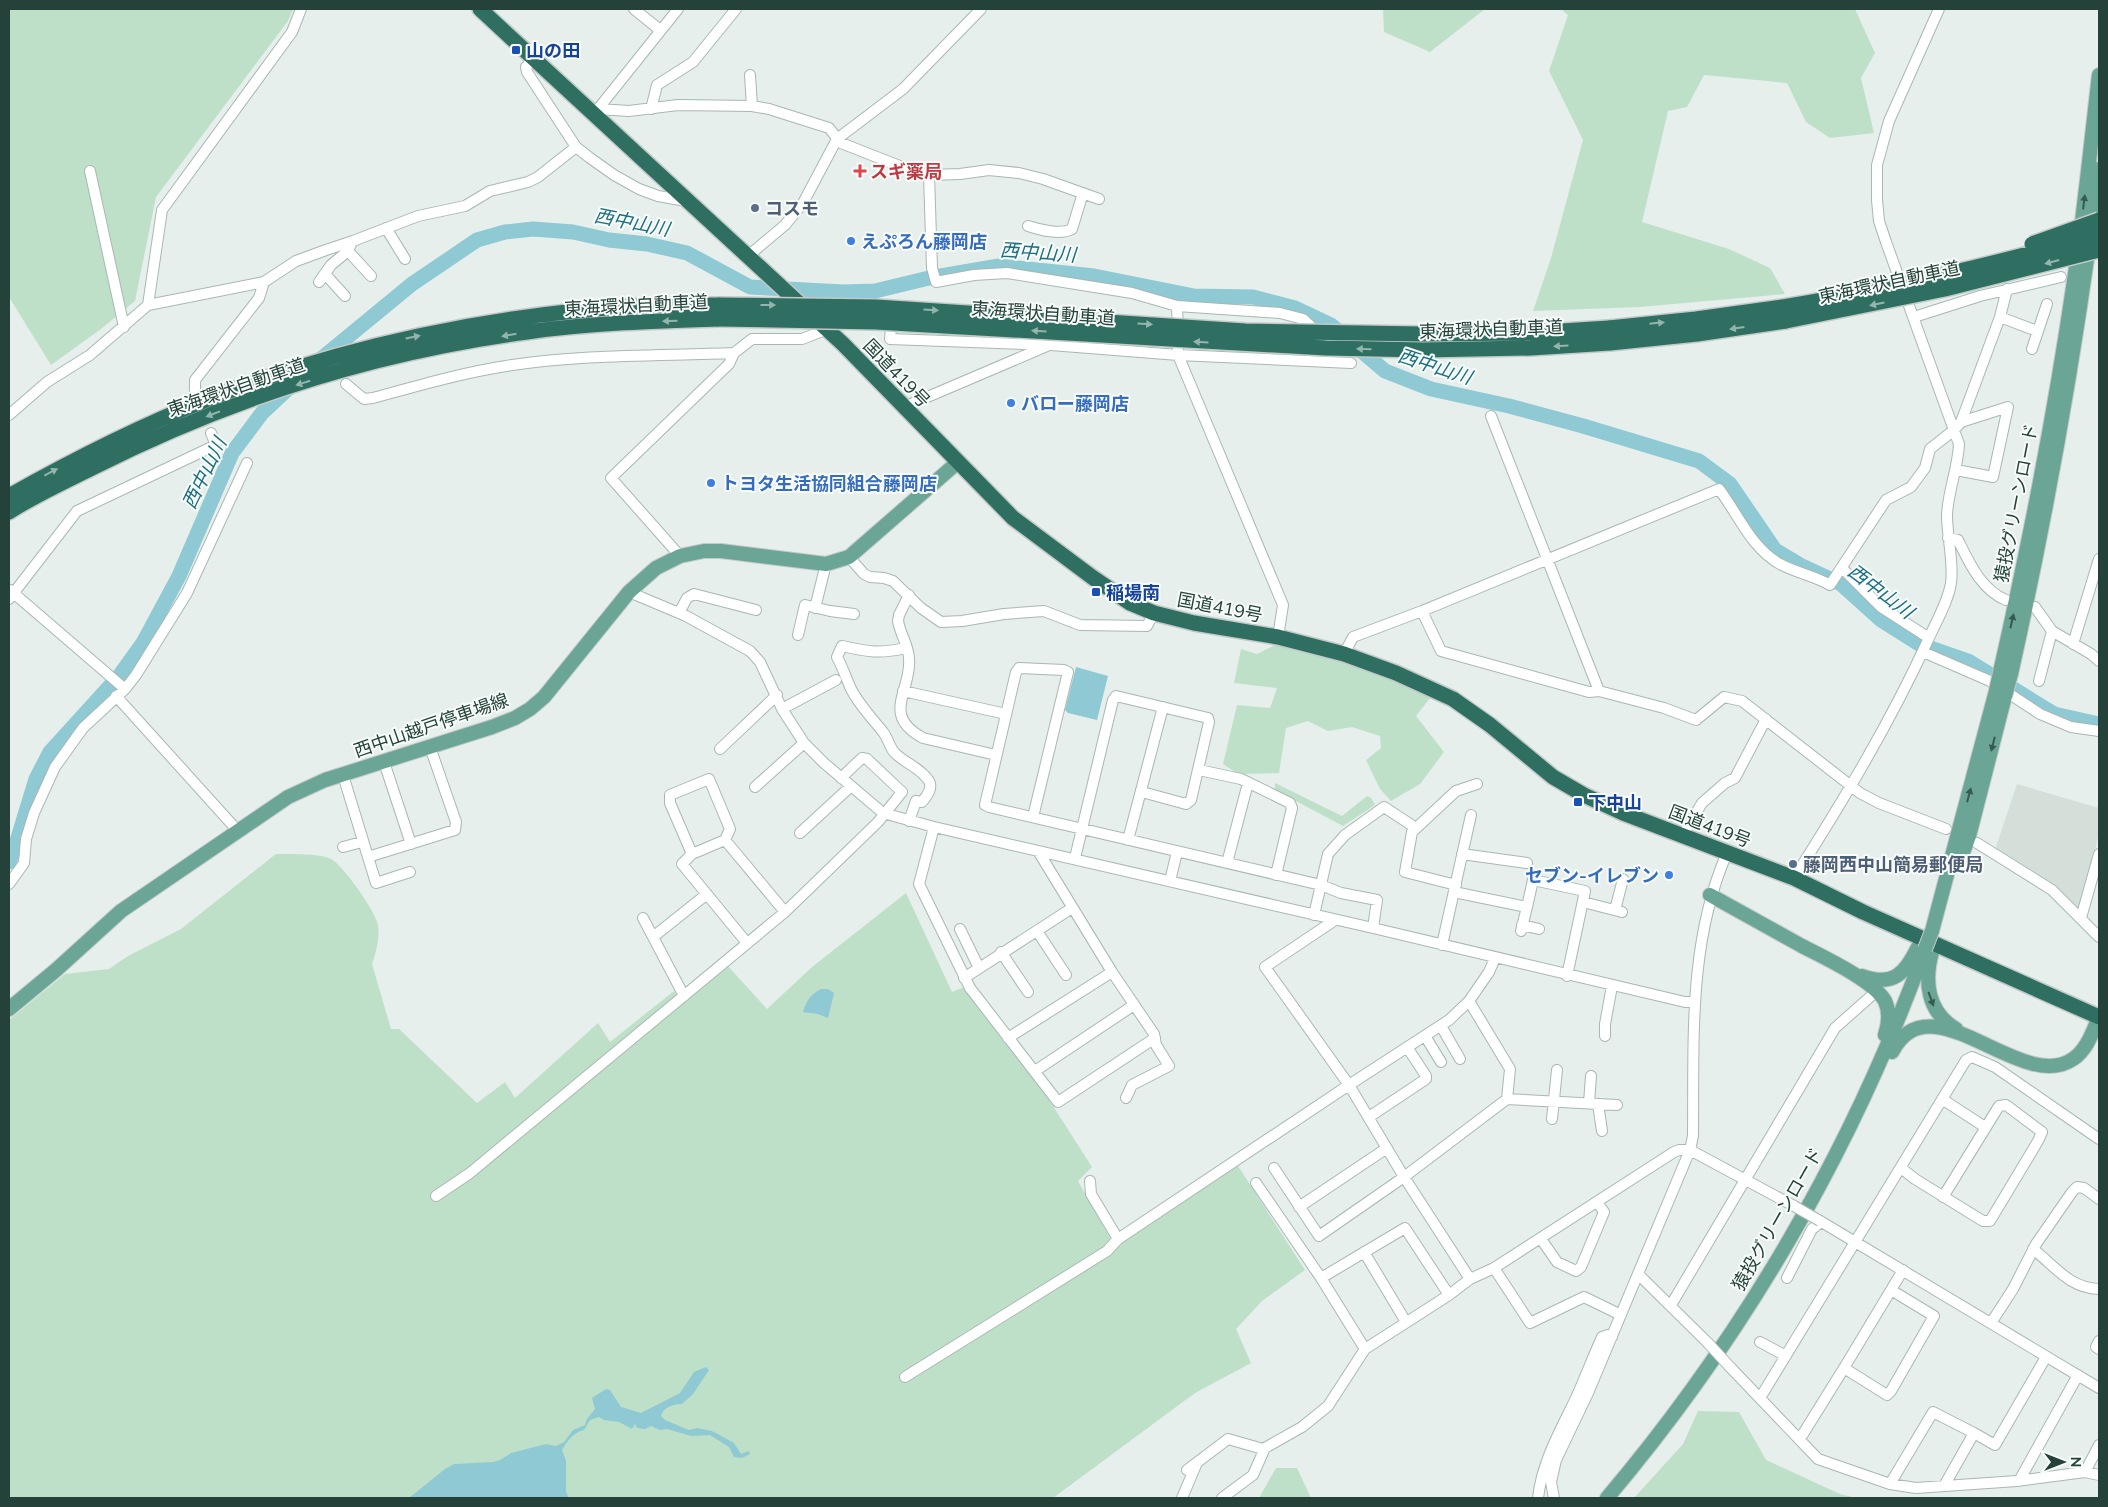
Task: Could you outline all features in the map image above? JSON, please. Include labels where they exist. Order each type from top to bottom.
[{"type":"highway","name":"国道419号","points":[[480,9],[533,59],[595,111],[686,201],[828,330],[1013,518],[1092,578],[1130,602],[1154,613],[1212,626],[1278,637],[1344,654],[1396,673],[1445,695],[1490,725],[1553,777],[1623,813],[1794,878],[1863,912],[2099,1017]]},
{"type":"highway","points":[[1892,287],[2020,248],[2099,220]]},
{"type":"highway","name":"東海環状自動車道","points":[[1784,314],[2016,258],[2099,235]]},
{"type":"highway","name":"東海環状自動車道","points":[[9,512],[144,442],[259,397],[346,377],[455,344],[527,332],[719,312],[876,308],[1245,331],[1421,334],[1531,333],[1609,336],[1696,319],[1784,314],[1945,289],[2099,250]]},
{"type":"highway","name":"東海環状自動車道","points":[[9,496],[139,428],[207,399],[285,372],[365,349],[440,332],[554,314],[640,306],[719,312]]},
{"type":"main road","name":"猿投グリーンロード","points":[[2006,671],[2061,364],[2074,280],[2099,75]]},
{"type":"main road","name":"猿投グリーンロード","points":[[1932,932],[2006,671],[2049,490],[2086,277],[2099,169]]},
{"type":"main road","name":"西中山越戸停車場線","points":[[9,1009],[56,970],[121,911],[288,797],[325,780],[492,727],[514,718],[530,708],[554,686],[629,592],[656,568],[680,556],[704,551],[721,551],[826,564],[849,557],[958,462]]},
{"type":"main road","name":"猿投グリーンロード","points":[[1932,932],[1973,840],[2000,693]]},
{"type":"main road","points":[[1710,895],[1849,972],[1880,994],[1884,1000],[1889,1016],[1881,1048],[1850,1126]]},
{"type":"main road","points":[[1849,972],[1873,979],[1890,980],[1903,972],[1925,949],[1932,932]]},
{"type":"main road","name":"猿投グリーンロード","points":[[1607,1498],[1672,1416],[1732,1331],[1799,1223],[1850,1126],[1897,1023],[1925,949]]},
{"type":"main road","points":[[1925,949],[1928,963],[1927,985],[1932,1004],[1942,1019],[1950,1026],[1974,1040]]},
{"type":"main road","points":[[1835,1155],[1846,1139],[1902,1036],[1916,1028],[1930,1026],[1948,1029],[2032,1062],[2058,1065],[2072,1060],[2078,1055],[2087,1043],[2099,1017]]},
{"type":"street","points":[[148,304],[162,210],[292,32],[301,9]]},
{"type":"street","points":[[634,9],[660,30]]},
{"type":"street","points":[[595,111],[678,9]]},
{"type":"street","points":[[652,109],[657,85],[693,62],[736,9]]},
{"type":"street","points":[[748,256],[785,225],[803,203],[837,139],[903,89],[981,9]]},
{"type":"street","points":[[1794,878],[1852,786],[1924,651],[1951,582],[1947,515],[1959,444],[1879,222],[1877,200],[1877,165],[1889,121],[1939,9]]},
{"type":"street","points":[[533,59],[526,67],[527,72],[576,147],[614,175],[639,189],[658,196],[686,201]]},
{"type":"street","points":[[750,74],[752,106]]},
{"type":"street","points":[[595,111],[629,111],[678,105],[752,106],[769,109],[829,128],[841,143],[887,163],[929,175],[960,174],[989,170],[1020,173],[1099,199]]},
{"type":"street","points":[[9,415],[47,382],[90,355],[148,304],[264,282],[296,261],[350,246],[386,228],[418,216],[465,206],[490,192],[528,182],[538,177],[576,147]]},
{"type":"street","points":[[90,170],[124,327]]},
{"type":"street","points":[[680,556],[611,478],[729,364],[734,353],[752,339],[802,339],[828,330],[852,309],[892,310],[890,339],[1051,345],[1178,355],[1350,362],[1303,319],[1280,313],[1177,306],[1132,294],[1007,273],[974,275],[936,282],[932,268],[929,175]]},
{"type":"street","points":[[1028,226],[1051,231],[1068,231],[1072,229],[1083,193]]},
{"type":"street","points":[[386,228],[405,259]]},
{"type":"street","points":[[350,246],[371,276]]},
{"type":"street","points":[[345,296],[322,278],[331,265],[350,246]]},
{"type":"street","points":[[1914,317],[2007,289],[2061,277]]},
{"type":"street","points":[[195,392],[195,380],[259,298],[264,282]]},
{"type":"street","points":[[1344,654],[1353,637],[1422,611],[1718,489],[1758,546],[1767,555],[1791,569],[1813,575],[1830,585],[1886,500],[1911,487],[1925,468],[1930,449],[1961,422],[2000,317],[2007,289]]},
{"type":"street","points":[[2032,349],[2047,304]]},
{"type":"street","points":[[1177,306],[1178,355],[1283,605],[1278,637]]},
{"type":"street","points":[[2000,317],[2037,331]]},
{"type":"street","points":[[904,407],[1051,345]]},
{"type":"street","points":[[346,377],[364,399],[445,378],[506,366],[569,359],[734,353]]},
{"type":"street","points":[[1956,470],[1993,477],[2008,407],[1961,422]]},
{"type":"street","points":[[1491,416],[1600,691]]},
{"type":"street","points":[[124,688],[10,594],[78,511],[216,445],[211,433]]},
{"type":"street","points":[[9,884],[24,863],[26,839],[34,813],[54,767],[83,728],[136,675],[187,593],[247,463]]},
{"type":"street","points":[[1948,538],[1958,540],[1973,571],[2000,597],[2006,600]]},
{"type":"street","points":[[849,557],[870,578],[884,578],[893,581],[921,608],[941,622],[962,622],[1004,614],[1044,611],[1080,625],[1147,626],[1154,613]]},
{"type":"street","points":[[2074,644],[2099,559]]},
{"type":"street","points":[[814,608],[826,564]]},
{"type":"street","points":[[1841,568],[1881,607],[1929,639]]},
{"type":"street","points":[[629,592],[678,613],[750,651],[760,662],[782,709],[804,743],[850,787],[883,814],[1373,928],[1567,976],[1685,1002],[1695,1002]]},
{"type":"street","points":[[678,613],[687,598],[694,594],[756,610]]},
{"type":"street","points":[[909,595],[898,621],[909,659],[900,701],[901,714],[905,723],[913,732],[923,738],[996,756]]},
{"type":"street","points":[[798,636],[805,605],[854,614]]},
{"type":"street","points":[[2035,606],[2052,631],[2099,661]]},
{"type":"street","points":[[1422,611],[1441,651],[1588,692],[1600,691],[1664,708],[1696,720],[1724,696],[1742,701],[1860,793],[1879,803],[1946,828]]},
{"type":"street","points":[[2039,681],[2052,631]]},
{"type":"street","points":[[906,648],[878,653],[842,646],[837,658],[846,674],[851,689],[872,721],[884,733],[894,752],[923,774],[930,783],[927,797],[922,802],[916,801],[909,821]]},
{"type":"street","points":[[1924,651],[1990,681],[2040,714],[2071,726],[2099,731]]},
{"type":"street","points":[[1033,817],[1068,672],[1064,670],[1019,668],[1016,672],[985,805],[989,807],[1177,852],[1321,885],[1341,893],[1377,900],[1373,928]]},
{"type":"street","points":[[782,709],[836,680]]},
{"type":"street","points":[[903,691],[1006,714]]},
{"type":"street","points":[[720,749],[777,695]]},
{"type":"street","points":[[116,696],[237,830]]},
{"type":"street","points":[[1074,858],[1113,700],[1116,696],[1208,718],[1209,722],[1191,800],[1186,804],[1142,792]]},
{"type":"street","points":[[1128,840],[1142,792],[1162,708]]},
{"type":"street","points":[[1682,836],[1702,803],[1726,783],[1736,778],[1766,719]]},
{"type":"street","points":[[755,787],[804,743]]},
{"type":"street","points":[[368,857],[455,830],[456,822],[430,747]]},
{"type":"street","points":[[436,1196],[478,1167],[784,912],[878,822],[902,792],[867,759],[862,758],[841,778]]},
{"type":"street","points":[[384,762],[412,844]]},
{"type":"street","points":[[1199,770],[1241,779],[1290,804],[1292,808],[1276,875]]},
{"type":"street","points":[[343,775],[376,883],[410,872]]},
{"type":"street","points":[[692,854],[670,803],[670,795],[709,779],[730,829],[726,840],[692,854],[682,864],[747,943]]},
{"type":"street","points":[[1228,863],[1248,783]]},
{"type":"street","points":[[1477,784],[1456,792],[1412,832],[1405,872],[1455,888],[1527,907]]},
{"type":"street","points":[[800,833],[850,787]]},
{"type":"street","points":[[1314,915],[1328,854],[1345,835],[1384,807],[1416,828]]},
{"type":"street","points":[[1442,945],[1471,815]]},
{"type":"street","points":[[934,827],[919,884],[964,978],[1058,1102],[1156,1038]]},
{"type":"street","points":[[726,840],[784,912]]},
{"type":"street","points":[[1973,840],[2052,890],[2099,937]]},
{"type":"street","points":[[343,847],[362,842]]},
{"type":"street","points":[[1038,851],[1112,972],[1156,1038],[1156,1045],[1169,1062],[1169,1066],[1132,1085],[1126,1098]]},
{"type":"street","points":[[1170,881],[1177,852]]},
{"type":"street","points":[[1554,1498],[1551,1482],[1552,1470],[1612,1337],[1690,1150],[1693,1136],[1695,1002],[1703,930],[1710,895],[1727,853]]},
{"type":"street","points":[[1462,854],[1527,864]]},
{"type":"street","points":[[2081,918],[2099,854]]},
{"type":"street","points":[[1583,902],[1618,911],[1624,879]]},
{"type":"street","points":[[1539,929],[1522,928],[1533,880],[1585,891],[1567,976]]},
{"type":"street","points":[[653,937],[707,894]]},
{"type":"street","points":[[964,978],[1001,952],[1072,908]]},
{"type":"street","points":[[643,918],[684,996]]},
{"type":"street","points":[[1335,920],[1265,967],[1349,1085],[1404,1177],[1470,1278]]},
{"type":"street","points":[[960,929],[979,968]]},
{"type":"street","points":[[1036,931],[1066,975]]},
{"type":"street","points":[[1001,952],[1028,992]]},
{"type":"street","points":[[905,1377],[1107,1251],[1118,1239],[1450,1020],[1469,1001],[1489,972],[1495,958]]},
{"type":"street","points":[[1008,1038],[1112,972]]},
{"type":"street","points":[[1605,1036],[1605,1024],[1612,986]]},
{"type":"street","points":[[1671,1304],[1836,1028],[1870,997]]},
{"type":"street","points":[[1469,1001],[1510,1069],[1506,1099]]},
{"type":"street","points":[[1035,1071],[1134,1005]]},
{"type":"street","points":[[1441,1026],[1460,1059]]},
{"type":"street","points":[[1425,1036],[1441,1062]]},
{"type":"street","points":[[1369,1117],[1426,1079],[1426,1076],[1407,1047]]},
{"type":"street","points":[[1760,1398],[1857,1242],[1966,1060],[1972,1057],[1995,1068],[2099,1139]]},
{"type":"street","points":[[1552,1119],[1557,1070]]},
{"type":"street","points":[[1591,1076],[1593,1104],[1602,1131]]},
{"type":"street","points":[[1274,1168],[1319,1236],[1404,1177],[1506,1099],[1617,1105]]},
{"type":"street","points":[[1942,1099],[1986,1127]]},
{"type":"street","points":[[1901,1168],[1943,1197],[1983,1221],[1990,1221],[2042,1132],[2006,1104],[1999,1106],[1943,1197]]},
{"type":"street","points":[[1299,1207],[1387,1148]]},
{"type":"street","points":[[1187,1470],[1228,1439],[1263,1449],[1302,1427],[1328,1406],[1365,1349],[1449,1295],[1470,1278],[1494,1268],[1541,1239],[1674,1152],[1690,1150],[1857,1242],[2099,1388]]},
{"type":"street","points":[[1090,1181],[1091,1194],[1118,1239]]},
{"type":"street","points":[[1256,1183],[1321,1278],[1365,1349]]},
{"type":"street","points":[[1991,1324],[2033,1249],[2077,1187],[2084,1188],[2099,1199]]},
{"type":"street","points":[[1541,1239],[1557,1262],[1576,1271],[1581,1267],[1604,1212],[1597,1202]]},
{"type":"street","points":[[1787,1278],[1812,1229],[1820,1222]]},
{"type":"street","points":[[1321,1278],[1404,1228],[1449,1295]]},
{"type":"street","points":[[2033,1249],[2076,1285],[2099,1289]]},
{"type":"street","points":[[1364,1252],[1406,1322]]},
{"type":"street","points":[[1494,1268],[1530,1323],[1584,1297],[1621,1315]]},
{"type":"street","points":[[1797,1437],[1803,1434],[1902,1270]]},
{"type":"street","points":[[1638,1274],[1671,1304],[1818,1459],[1890,1484],[1916,1488],[2019,1481],[2084,1472],[2099,1475]]},
{"type":"street","points":[[1844,1368],[1886,1394],[1891,1391],[1934,1316],[1891,1290]]},
{"type":"street","points":[[1538,1498],[1540,1477],[1548,1456],[1602,1337],[1608,1335],[1612,1337]]},
{"type":"street","points":[[2099,1341],[2096,1347],[2099,1349]]},
{"type":"street","points":[[1760,1342],[1786,1356]]},
{"type":"street","points":[[1890,1484],[1933,1412],[1995,1445],[2046,1357]]},
{"type":"street","points":[[2019,1481],[2078,1375]]},
{"type":"street","points":[[1944,1486],[1974,1433]]},
{"type":"street","points":[[2084,1472],[2099,1445]]},
{"type":"street","points":[[1222,1498],[1253,1475],[1265,1448]]},
{"type":"street","points":[[1182,1498],[1196,1464]]},
{"type":"shaded area","points":[[2017,784],[2099,808],[2099,833],[2080,912],[1995,850]]},
{"type":"green space","points":[[9,9],[293,9],[288,21],[156,197],[135,301],[101,329],[51,365],[9,297]]},
{"type":"green space","points":[[1383,9],[1485,9],[1430,52],[1384,32]]},
{"type":"green space","points":[[1561,9],[1855,9],[1875,53],[1861,78],[1874,133],[1830,138],[1806,122],[1787,83],[1704,75],[1687,107],[1668,111],[1642,222],[1729,249],[1770,268],[1785,294],[1640,307],[1533,311],[1551,258],[1583,140],[1549,71],[1568,15]]},
{"type":"green space","points":[[1275,645],[1312,651],[1382,673],[1430,698],[1416,716],[1444,752],[1420,784],[1391,801],[1380,789],[1366,760],[1381,748],[1380,736],[1352,727],[1328,731],[1308,721],[1286,728],[1279,773],[1238,774],[1223,764],[1237,705],[1270,708],[1277,688],[1234,683],[1241,649],[1257,654]]},
{"type":"green space","points":[[1275,783],[1342,816],[1367,796],[1371,798],[1375,805],[1343,826],[1275,790]]},
{"type":"green space","points":[[276,854],[304,854],[326,857],[336,863],[351,879],[372,910],[378,925],[377,945],[372,964],[391,1029],[399,1029],[477,1103],[505,1082],[515,1098],[598,1023],[610,1042],[674,991],[681,1003],[727,965],[767,1009],[812,967],[906,893],[952,992],[966,986],[1051,1103],[1092,1167],[1078,1181],[1114,1245],[1238,1166],[1305,1270],[1262,1301],[1236,1329],[1251,1363],[1195,1393],[1053,1498],[9,1498],[9,1020],[65,974],[109,969],[128,956],[181,929]]},
{"type":"green space","points":[[1698,1411],[1739,1412],[1766,1460],[1840,1494],[1857,1498],[1634,1498],[1683,1444]]},
{"type":"green space","points":[[1276,1468],[1297,1468],[1311,1498],[1259,1498]]},
{"type":"water","points":[[1076,667],[1108,676],[1097,720],[1068,713],[1065,710]]},
{"type":"water","points":[[821,989],[828,989],[834,993],[828,1018],[818,1014],[803,1012],[809,998]]},
{"type":"water","points":[[706,1367],[709,1370],[693,1394],[682,1404],[666,1408],[661,1416],[665,1420],[689,1430],[697,1428],[712,1431],[734,1443],[741,1454],[749,1451],[750,1454],[742,1458],[734,1457],[729,1447],[710,1435],[691,1436],[667,1429],[660,1430],[651,1426],[645,1429],[637,1428],[635,1424],[632,1429],[619,1422],[604,1420],[599,1417],[590,1420],[584,1430],[571,1437],[562,1450],[566,1461],[566,1492],[569,1498],[409,1498],[454,1464],[493,1462],[511,1453],[546,1444],[556,1446],[564,1442],[573,1430],[585,1425],[595,1409],[592,1398],[606,1389],[610,1390],[621,1407],[641,1413],[680,1393],[694,1372]]},
{"type":"waterway","name":"西中山川","points":[[316,363],[412,284],[477,240],[505,232],[533,229],[573,232],[609,240],[647,244],[687,253],[750,287],[844,292],[875,291],[929,278],[999,266],[1094,276],[1194,296],[1253,297],[1295,308],[1331,325],[1385,371],[1431,389],[1509,406],[1699,461],[1730,484],[1775,550],[1800,565],[1841,584],[1881,620],[1919,644],[1968,661],[2054,714],[2099,724]]},
{"type":"waterway","name":"西中山川","points":[[9,862],[36,779],[50,752],[120,675],[143,643],[179,576],[232,453],[262,413],[292,385]]},
{"type":"place","name":"山の田","points":[[516,50]]},
{"type":"place","name":"スギ薬局","points":[[860,171]]},
{"type":"place","name":"コスモ","points":[[755,208]]},
{"type":"place","name":"えぷろん藤岡店","points":[[851,241]]},
{"type":"place","name":"バロー藤岡店","points":[[1011,403]]},
{"type":"place","name":"トヨタ生活協同組合藤岡店","points":[[711,483]]},
{"type":"place","name":"稲場南","points":[[1096,592]]},
{"type":"place","name":"下中山","points":[[1578,802]]},
{"type":"place","name":"藤岡西中山簡易郵便局","points":[[1793,864]]},
{"type":"place","name":"セブン-イレブン","points":[[1669,875]]}]
